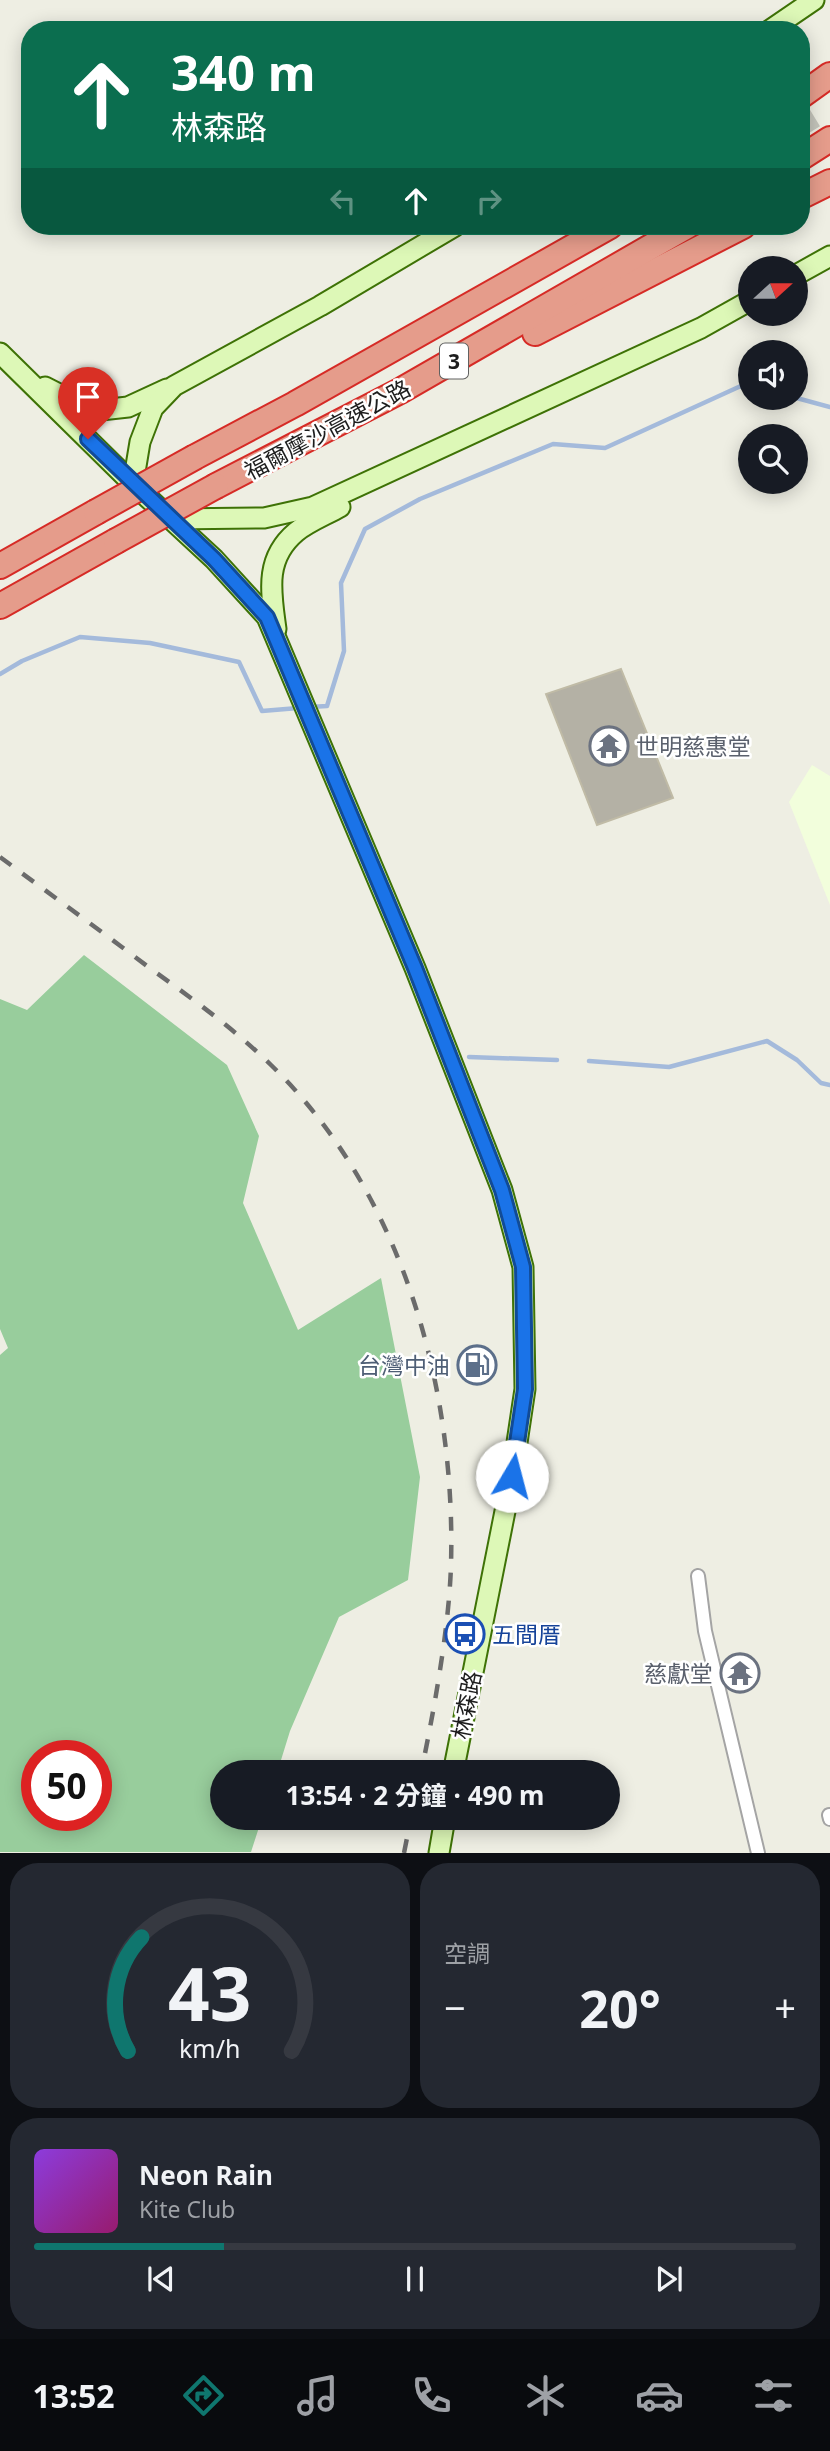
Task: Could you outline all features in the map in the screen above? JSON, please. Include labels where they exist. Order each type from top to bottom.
[{"type":"highway","points":[[810,89],[830,75]]},
{"type":"highway","points":[[810,106],[830,94]]},
{"type":"highway","points":[[810,152],[830,139]]},
{"type":"highway","points":[[810,192],[830,181]]},
{"type":"highway","name":"福爾摩沙高速公路","points":[[0,566],[594,235]]},
{"type":"highway","name":"福爾摩沙高速公路","points":[[0,606],[216,486],[319,435],[672,235]]},
{"type":"highway","points":[[319,435],[491,356],[726,235]]},
{"type":"main road","points":[[783,21],[814,0]]},
{"type":"main road","points":[[29,380],[92,411],[128,407],[174,386],[320,306],[441,235]]},
{"type":"main road","points":[[808,268],[830,256]]},
{"type":"main road","points":[[170,519],[264,518],[313,507],[377,480],[701,328],[738,307]]},
{"type":"main road","name":"林森路","points":[[0,353],[132,484],[214,559],[267,617],[415,968],[497,1178],[523,1267],[525,1389],[510,1489],[456,1760]]},
{"type":"main road","points":[[132,484],[140,442],[153,408],[174,386]]},
{"type":"main road","points":[[277,638],[271,594],[275,557],[296,531],[359,496],[377,480]]},
{"type":"main road","points":[[439,1853],[443,1830]]},
{"type":"street","points":[[698,1576],[705,1630],[758,1853]]},
{"type":"shaded area","points":[[812,765],[830,776],[830,905],[789,802]]},
{"type":"green space","points":[[84,955],[227,1065],[259,1136],[243,1203],[298,1330],[381,1278],[420,1477],[408,1580],[339,1617],[290,1731],[281,1760],[210,1760],[210,1830],[258,1830],[251,1852],[0,1852],[0,1355],[8,1348],[0,1329],[0,999],[27,1010]]},
{"type":"building","name":"世明慈惠堂","points":[[621,669],[673,798],[597,825],[546,694]]},
{"type":"waterway","points":[[310,707],[327,706],[344,651],[341,583],[365,529],[420,499],[553,444],[605,448],[738,387]]},
{"type":"waterway","points":[[808,401],[830,407]]},
{"type":"waterway","points":[[0,674],[22,661],[80,637],[150,643],[239,662],[262,711],[298,708]]},
{"type":"waterway","points":[[589,1061],[669,1067],[767,1041],[797,1060],[821,1083],[830,1085]]},
{"type":"waterway","points":[[469,1057],[557,1060]]},
{"type":"tunnel","points":[[810,128],[830,161]]},
{"type":"railway","points":[[0,857],[198,1003],[271,1065],[317,1116],[355,1172],[387,1232],[412,1296],[431,1362],[443,1430],[450,1498],[451,1565],[447,1616],[424,1760]]},
{"type":"railway","points":[[404,1853],[409,1830]]},
{"type":"place","name":"世明慈惠堂","points":[[609,746]]},
{"type":"place","name":"台灣中油","points":[[477,1365]]},
{"type":"place","name":"五間厝","points":[[465,1634]]},
{"type":"place","name":"慈獻堂","points":[[740,1673]]},
{"type":"route","points":[[88,439],[132,484],[214,559],[267,617],[415,968],[502,1190],[523,1267],[526,1321],[525,1389],[512,1476]]}]
